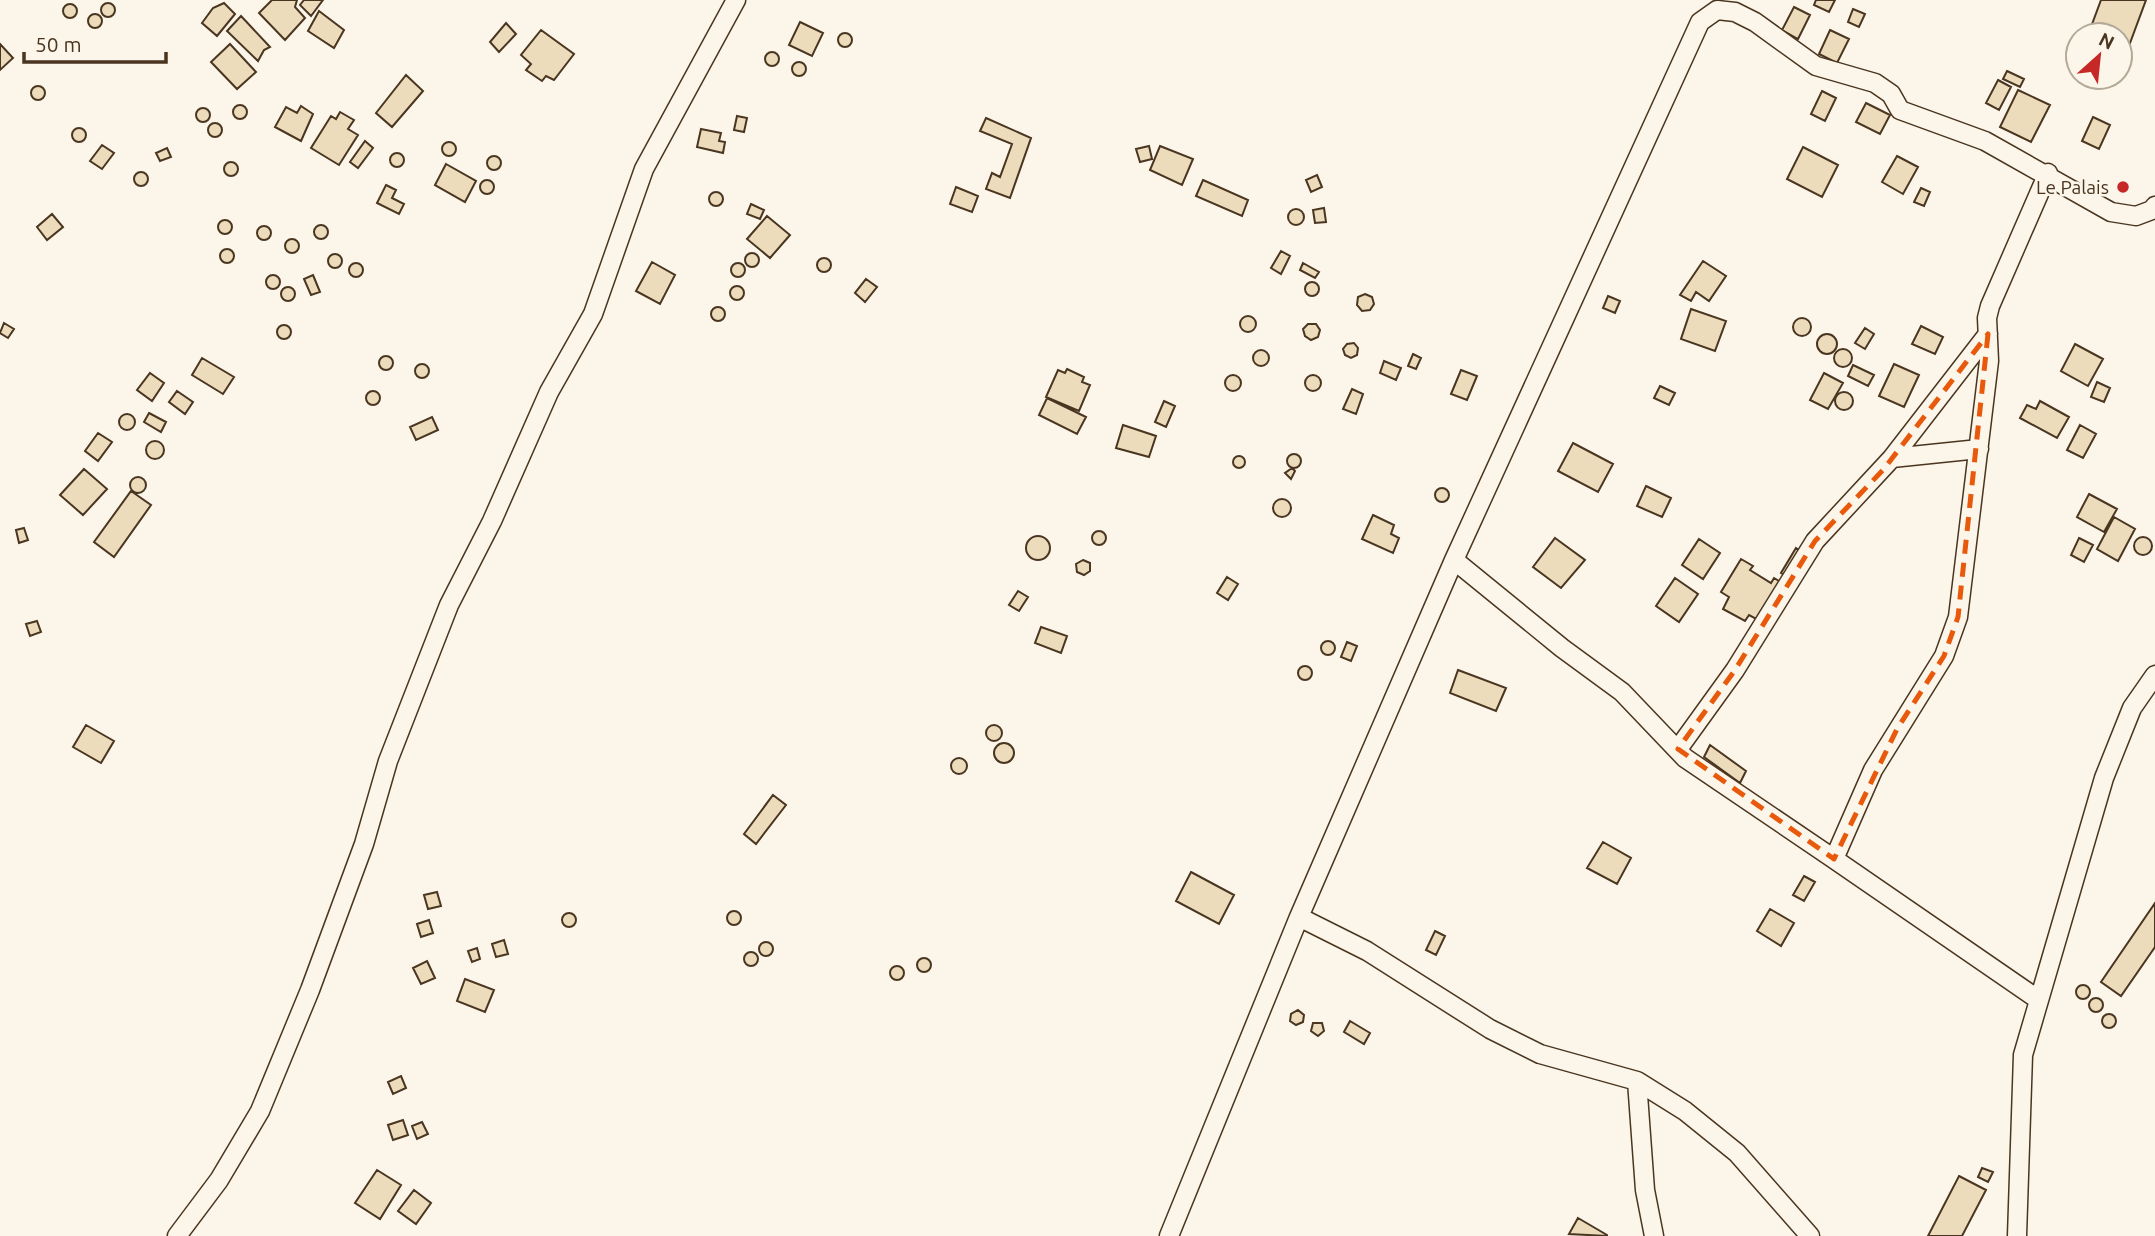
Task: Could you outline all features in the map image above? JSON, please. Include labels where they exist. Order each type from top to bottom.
[{"type":"street","points":[[177,1236],[219,1180],[260,1111],[310,990],[364,844],[388,761],[438,630],[492,521],[550,392],[593,314],[644,169],[736,0]]},
{"type":"street","points":[[1169,1236],[1299,917],[1454,560],[1625,193],[1696,28],[1717,10],[1735,12],[1755,22],[1816,66],[1875,83],[1891,94],[1900,110],[1985,141],[2048,173],[2111,212],[2136,216],[2152,210],[2155,206]]},
{"type":"street","points":[[1833,859],[1873,770],[1944,656],[1952,637],[1958,617],[1979,449],[1989,361],[1990,306],[2048,173]]},
{"type":"street","points":[[1678,749],[1735,670],[1815,541],[1892,458],[1988,334]]},
{"type":"street","points":[[1892,458],[1979,449]]},
{"type":"street","points":[[1454,560],[1562,648],[1622,692],[1678,749],[1833,859],[2039,999]]},
{"type":"street","points":[[2017,1236],[2023,1055],[2104,778],[2132,708],[2155,675]]},
{"type":"street","points":[[1299,917],[1367,951],[1479,1022],[1540,1054],[1637,1081],[1685,1111],[1737,1153],[1810,1236]]},
{"type":"street","points":[[1637,1081],[1644,1181],[1654,1236]]},
{"type":"highlighted area","points":[[1988,334],[1958,617],[1944,656],[1897,729],[1834,859],[1678,749],[1735,670],[1815,541],[1883,470]]},
{"type":"building","points":[[272,0],[297,0],[295,7],[305,18],[285,40],[259,13]]},
{"type":"building","points":[[304,0],[323,0],[311,16],[300,5]]},
{"type":"building","points":[[1816,0],[1835,0],[1829,12],[1814,5]]},
{"type":"building","points":[[2101,0],[2146,0],[2134,32],[2134,21],[2093,21]]},
{"type":"building","points":[[108,3],[113,5],[113,15],[108,17],[103,15],[101,10],[103,5]]},
{"type":"building","points":[[224,3],[235,14],[217,36],[202,23],[213,8]]},
{"type":"building","points":[[70,4],[75,6],[75,16],[70,18],[65,16],[63,11],[65,6]]},
{"type":"building","points":[[1794,7],[1810,15],[1798,39],[1782,30]]},
{"type":"building","points":[[1853,9],[1865,14],[1859,27],[1848,22]]},
{"type":"building","points":[[319,11],[344,30],[334,48],[308,31]]},
{"type":"building","points":[[95,14],[100,16],[100,26],[95,28],[90,26],[88,21],[90,16]]},
{"type":"building","points":[[241,16],[270,47],[264,50],[258,61],[227,31]]},
{"type":"building","points":[[800,22],[823,33],[812,56],[789,45]]},
{"type":"building","points":[[506,23],[516,34],[499,52],[490,42]]},
{"type":"building","points":[[541,30],[574,54],[554,80],[546,76],[542,81],[526,70],[531,64],[521,55]]},
{"type":"building","points":[[1830,30],[1849,39],[1837,63],[1819,54]]},
{"type":"building","points":[[845,33],[850,35],[850,45],[845,47],[840,45],[838,40],[840,35]]},
{"type":"building","points":[[0,44],[13,58],[0,70]]},
{"type":"building","points":[[230,44],[256,72],[237,89],[211,62]]},
{"type":"building","points":[[772,52],[777,54],[777,64],[772,66],[767,64],[765,59],[767,54]]},
{"type":"building","points":[[799,62],[804,64],[804,74],[799,76],[794,74],[792,69],[794,64]]},
{"type":"building","points":[[2007,71],[2024,79],[2020,87],[2003,79]]},
{"type":"building","points":[[406,75],[423,91],[392,127],[376,113]]},
{"type":"building","points":[[1998,80],[2011,87],[1999,110],[1986,103]]},
{"type":"building","points":[[38,86],[43,88],[43,98],[38,100],[33,98],[31,93],[33,88]]},
{"type":"building","points":[[2018,90],[2050,105],[2031,142],[2000,127]]},
{"type":"building","points":[[1822,91],[1836,98],[1825,121],[1811,114]]},
{"type":"building","points":[[1866,103],[1890,115],[1880,134],[1856,122]]},
{"type":"building","points":[[240,105],[245,107],[245,117],[240,119],[235,117],[233,112],[235,107]]},
{"type":"building","points":[[301,106],[313,114],[301,141],[275,127],[286,107],[297,113]]},
{"type":"building","points":[[203,108],[208,110],[208,120],[203,122],[198,120],[196,115],[198,110]]},
{"type":"building","points":[[340,112],[354,120],[348,129],[358,135],[339,165],[311,148],[331,116],[336,119]]},
{"type":"building","points":[[737,116],[747,118],[744,132],[734,130]]},
{"type":"building","points":[[2093,117],[2110,125],[2099,149],[2082,141]]},
{"type":"building","points":[[986,118],[1031,138],[1010,198],[986,189],[992,173],[1000,177],[1012,144],[980,131]]},
{"type":"building","points":[[215,123],[220,125],[220,135],[215,137],[210,135],[208,130],[210,125]]},
{"type":"building","points":[[79,128],[84,130],[84,140],[79,142],[74,140],[72,135],[74,130]]},
{"type":"building","points":[[701,129],[721,133],[719,141],[725,142],[723,153],[697,147]]},
{"type":"building","points":[[365,141],[373,148],[358,168],[350,162]]},
{"type":"building","points":[[449,142],[454,144],[454,154],[449,156],[444,154],[442,149],[444,144]]},
{"type":"building","points":[[102,145],[114,153],[102,169],[90,161]]},
{"type":"building","points":[[1149,146],[1152,159],[1140,162],[1136,149]]},
{"type":"building","points":[[1160,146],[1193,159],[1182,185],[1150,170]]},
{"type":"building","points":[[1803,147],[1838,165],[1822,197],[1787,179]]},
{"type":"building","points":[[167,148],[171,157],[160,161],[156,153]]},
{"type":"building","points":[[397,153],[402,155],[402,165],[397,167],[392,165],[390,160],[392,155]]},
{"type":"building","points":[[494,156],[499,158],[499,168],[494,170],[489,168],[487,163],[489,158]]},
{"type":"building","points":[[1897,156],[1918,167],[1903,194],[1882,182]]},
{"type":"building","points":[[231,162],[236,164],[236,174],[231,176],[226,174],[224,169],[226,164]]},
{"type":"building","points":[[446,164],[476,181],[465,202],[435,185]]},
{"type":"building","points":[[141,172],[146,174],[146,184],[141,186],[136,184],[134,179],[136,174]]},
{"type":"building","points":[[1317,175],[1322,187],[1311,192],[1306,180]]},
{"type":"building","points":[[487,180],[492,182],[492,192],[487,194],[482,192],[480,187],[482,182]]},
{"type":"building","points":[[1203,180],[1248,200],[1242,216],[1196,196]]},
{"type":"building","points":[[386,185],[396,190],[392,198],[404,204],[399,214],[377,203]]},
{"type":"building","points":[[956,187],[978,196],[972,212],[950,204]]},
{"type":"building","points":[[1921,188],[1930,192],[1924,206],[1914,202]]},
{"type":"building","points":[[716,192],[721,194],[721,204],[716,206],[711,204],[709,199],[711,194]]},
{"type":"building","points":[[751,204],[764,210],[760,219],[747,214]]},
{"type":"building","points":[[1324,208],[1326,222],[1315,223],[1313,210]]},
{"type":"building","points":[[1296,209],[1302,211],[1302,223],[1296,225],[1290,223],[1288,217],[1290,211]]},
{"type":"building","points":[[52,214],[63,227],[47,240],[37,227]]},
{"type":"building","points":[[767,216],[790,235],[770,258],[747,239]]},
{"type":"building","points":[[225,220],[230,222],[230,232],[225,234],[220,232],[218,227],[220,222]]},
{"type":"building","points":[[321,225],[326,227],[326,237],[321,239],[316,237],[314,232],[316,227]]},
{"type":"building","points":[[264,226],[269,228],[269,238],[264,240],[259,238],[257,233],[259,228]]},
{"type":"building","points":[[292,239],[297,241],[297,251],[292,253],[287,251],[285,246],[287,241]]},
{"type":"building","points":[[227,249],[232,251],[232,261],[227,263],[222,261],[220,256],[222,251]]},
{"type":"building","points":[[1281,251],[1290,256],[1281,274],[1271,268]]},
{"type":"building","points":[[752,253],[757,255],[757,265],[752,267],[747,265],[745,260],[747,255]]},
{"type":"building","points":[[335,254],[340,256],[340,266],[335,268],[330,266],[328,261],[330,256]]},
{"type":"building","points":[[824,258],[829,260],[829,270],[824,272],[819,270],[817,265],[819,260]]},
{"type":"building","points":[[1703,261],[1726,276],[1709,301],[1696,292],[1691,301],[1680,295]]},
{"type":"building","points":[[652,262],[675,275],[660,304],[636,291]]},
{"type":"building","points":[[356,263],[361,265],[361,275],[356,277],[351,275],[349,270],[351,265]]},
{"type":"building","points":[[738,263],[743,265],[743,275],[738,277],[733,275],[731,270],[733,265]]},
{"type":"building","points":[[1303,263],[1319,272],[1315,278],[1300,270]]},
{"type":"building","points":[[273,275],[278,277],[278,287],[273,289],[268,287],[266,282],[268,277]]},
{"type":"building","points":[[313,275],[320,292],[311,295],[304,279]]},
{"type":"building","points":[[866,279],[877,287],[865,302],[855,293]]},
{"type":"building","points":[[1312,282],[1317,284],[1317,294],[1312,296],[1307,294],[1305,289],[1307,284]]},
{"type":"building","points":[[737,286],[742,288],[742,298],[737,300],[732,298],[730,293],[732,288]]},
{"type":"building","points":[[288,287],[293,289],[293,299],[288,301],[283,299],[281,294],[283,289]]},
{"type":"building","points":[[1365,294],[1372,297],[1374,304],[1370,310],[1362,311],[1357,305],[1358,297]]},
{"type":"building","points":[[1608,296],[1620,301],[1615,313],[1603,308]]},
{"type":"building","points":[[718,307],[723,309],[723,319],[718,321],[713,319],[711,314],[713,309]]},
{"type":"building","points":[[1691,309],[1726,321],[1715,351],[1681,339]]},
{"type":"building","points":[[1248,316],[1256,324],[1248,332],[1240,324]]},
{"type":"building","points":[[1802,318],[1808,321],[1811,327],[1808,333],[1802,336],[1796,333],[1793,327],[1796,321]]},
{"type":"building","points":[[4,323],[14,329],[8,338],[0,333]]},
{"type":"building","points":[[1308,324],[1316,324],[1320,330],[1318,337],[1311,340],[1305,336],[1303,329]]},
{"type":"building","points":[[284,325],[289,327],[289,337],[284,339],[279,337],[277,332],[279,327]]},
{"type":"building","points":[[1921,326],[1943,337],[1935,354],[1912,344]]},
{"type":"building","points":[[1865,328],[1874,334],[1865,349],[1855,343]]},
{"type":"building","points":[[1827,334],[1834,337],[1837,344],[1834,351],[1827,354],[1820,351],[1817,344],[1820,337]]},
{"type":"building","points":[[1354,343],[1358,348],[1357,355],[1351,358],[1345,355],[1343,349],[1347,344]]},
{"type":"building","points":[[2075,344],[2103,359],[2088,386],[2061,371]]},
{"type":"building","points":[[1843,349],[1849,352],[1852,358],[1849,364],[1843,367],[1837,364],[1834,358],[1837,352]]},
{"type":"building","points":[[1261,350],[1267,352],[1267,364],[1261,366],[1255,364],[1253,358],[1255,352]]},
{"type":"building","points":[[1413,354],[1421,358],[1416,369],[1408,366]]},
{"type":"building","points":[[386,356],[391,358],[391,368],[386,370],[381,368],[379,363],[381,358]]},
{"type":"building","points":[[202,358],[234,377],[223,394],[192,375]]},
{"type":"building","points":[[1384,361],[1401,368],[1396,380],[1380,373]]},
{"type":"building","points":[[422,364],[427,366],[427,376],[422,378],[417,376],[415,371],[417,366]]},
{"type":"building","points":[[1894,364],[1919,375],[1904,407],[1879,396]]},
{"type":"building","points":[[1853,365],[1874,375],[1868,386],[1848,376]]},
{"type":"building","points":[[1067,369],[1084,377],[1082,382],[1090,385],[1079,411],[1046,397],[1058,370],[1065,373]]},
{"type":"building","points":[[1461,370],[1477,376],[1467,400],[1451,394]]},
{"type":"building","points":[[150,373],[164,383],[152,401],[137,390]]},
{"type":"building","points":[[1824,373],[1843,383],[1828,409],[1810,400]]},
{"type":"building","points":[[1233,375],[1241,383],[1233,391],[1225,383]]},
{"type":"building","points":[[1313,375],[1319,377],[1319,389],[1313,391],[1307,389],[1305,383],[1307,377]]},
{"type":"building","points":[[2097,382],[2110,388],[2104,402],[2091,397]]},
{"type":"building","points":[[1660,386],[1675,393],[1669,405],[1654,398]]},
{"type":"building","points":[[1352,389],[1363,394],[1356,414],[1343,409]]},
{"type":"building","points":[[177,391],[193,402],[185,414],[169,402]]},
{"type":"building","points":[[373,391],[378,393],[378,403],[373,405],[368,403],[366,398],[368,393]]},
{"type":"building","points":[[1844,392],[1850,395],[1853,401],[1850,407],[1844,410],[1838,407],[1835,401],[1838,395]]},
{"type":"building","points":[[1047,398],[1086,417],[1077,434],[1039,415]]},
{"type":"building","points":[[1164,401],[1175,406],[1166,427],[1155,422]]},
{"type":"building","points":[[2040,401],[2069,417],[2057,438],[2020,418],[2027,405],[2036,409]]},
{"type":"building","points":[[149,413],[166,422],[161,432],[144,422]]},
{"type":"building","points":[[127,414],[133,416],[133,428],[127,430],[121,428],[119,422],[121,416]]},
{"type":"building","points":[[432,417],[438,430],[416,440],[410,427]]},
{"type":"building","points":[[1123,425],[1156,436],[1149,457],[1116,448]]},
{"type":"building","points":[[2080,425],[2096,434],[2083,458],[2067,450]]},
{"type":"building","points":[[98,433],[112,442],[98,461],[85,451]]},
{"type":"building","points":[[155,441],[161,444],[164,450],[161,456],[155,459],[149,456],[146,450],[149,444]]},
{"type":"building","points":[[1573,443],[1613,464],[1598,492],[1558,471]]},
{"type":"building","points":[[1294,454],[1299,456],[1299,466],[1294,468],[1289,466],[1287,461],[1289,456]]},
{"type":"building","points":[[1239,456],[1245,462],[1239,468],[1233,462]]},
{"type":"building","points":[[1292,468],[1295,471],[1291,479],[1285,473]]},
{"type":"building","points":[[84,469],[107,489],[83,515],[60,495]]},
{"type":"building","points":[[135,477],[141,477],[146,485],[144,491],[135,493],[130,488],[130,482]]},
{"type":"building","points":[[1646,486],[1671,498],[1662,517],[1637,506]]},
{"type":"building","points":[[1442,488],[1447,490],[1447,500],[1442,502],[1437,500],[1435,495],[1437,490]]},
{"type":"building","points":[[131,491],[151,505],[114,557],[94,542]]},
{"type":"building","points":[[2089,494],[2117,509],[2104,532],[2077,517]]},
{"type":"building","points":[[1282,499],[1288,502],[1291,508],[1288,514],[1282,517],[1276,514],[1273,508],[1276,502]]},
{"type":"building","points":[[1373,515],[1394,525],[1391,534],[1399,538],[1393,553],[1362,539]]},
{"type":"building","points":[[2114,517],[2135,529],[2118,561],[2097,549]]},
{"type":"building","points":[[24,528],[28,540],[19,543],[16,530]]},
{"type":"building","points":[[1099,531],[1104,533],[1104,543],[1099,545],[1094,543],[1092,538],[1094,533]]},
{"type":"building","points":[[1038,536],[1049,543],[1050,548],[1043,559],[1038,560],[1027,553],[1026,548],[1033,537]]},
{"type":"building","points":[[2143,537],[2149,540],[2152,546],[2149,552],[2143,555],[2137,552],[2134,546],[2137,540]]},
{"type":"building","points":[[1555,538],[1585,560],[1561,588],[1533,567]]},
{"type":"building","points":[[2079,538],[2093,545],[2084,562],[2071,555]]},
{"type":"building","points":[[1699,539],[1720,553],[1703,579],[1682,565]]},
{"type":"building","points":[[1796,548],[1805,554],[1791,579],[1781,573]]},
{"type":"building","points":[[1741,559],[1753,566],[1750,570],[1771,583],[1774,578],[1784,584],[1762,622],[1749,615],[1745,621],[1723,609],[1729,597],[1721,592]]},
{"type":"building","points":[[1083,560],[1090,563],[1090,571],[1084,575],[1077,572],[1076,564]]},
{"type":"building","points":[[1227,577],[1238,584],[1228,600],[1217,593]]},
{"type":"building","points":[[1675,578],[1698,594],[1679,622],[1656,606]]},
{"type":"building","points":[[1018,591],[1028,597],[1019,611],[1009,605]]},
{"type":"building","points":[[37,621],[41,632],[30,636],[26,624]]},
{"type":"building","points":[[1041,627],[1067,636],[1061,653],[1035,643]]},
{"type":"building","points":[[1328,641],[1333,643],[1333,653],[1328,655],[1323,653],[1321,648],[1323,643]]},
{"type":"building","points":[[1347,642],[1357,646],[1351,661],[1341,657]]},
{"type":"building","points":[[1305,666],[1310,668],[1310,678],[1305,680],[1300,678],[1298,673],[1300,668]]},
{"type":"building","points":[[1458,670],[1506,688],[1496,711],[1450,693]]},
{"type":"building","points":[[86,725],[114,741],[101,763],[73,747]]},
{"type":"building","points":[[994,725],[1002,733],[994,741],[986,733]]},
{"type":"building","points":[[1004,743],[1011,746],[1014,753],[1011,760],[1004,763],[997,760],[994,753],[997,746]]},
{"type":"building","points":[[1710,745],[1746,771],[1740,783],[1704,757]]},
{"type":"building","points":[[959,758],[965,760],[965,772],[959,774],[953,772],[951,766],[953,760]]},
{"type":"building","points":[[773,795],[786,805],[756,844],[744,834]]},
{"type":"building","points":[[1603,842],[1631,858],[1617,884],[1587,868]]},
{"type":"building","points":[[1191,872],[1234,895],[1219,924],[1176,901]]},
{"type":"building","points":[[1804,876],[1815,882],[1804,901],[1793,895]]},
{"type":"building","points":[[437,892],[441,906],[428,909],[424,895]]},
{"type":"building","points":[[2155,903],[2155,947],[2121,996],[2101,982]]},
{"type":"building","points":[[1770,909],[1794,923],[1781,946],[1757,931]]},
{"type":"building","points":[[734,911],[739,913],[739,923],[734,925],[729,923],[727,918],[729,913]]},
{"type":"building","points":[[569,913],[574,915],[574,925],[569,927],[564,925],[562,920],[564,915]]},
{"type":"building","points":[[429,920],[433,933],[421,937],[417,924]]},
{"type":"building","points":[[1435,931],[1445,936],[1436,955],[1426,950]]},
{"type":"building","points":[[504,940],[508,954],[496,957],[492,944]]},
{"type":"building","points":[[766,942],[771,944],[771,954],[766,956],[761,954],[759,949],[761,944]]},
{"type":"building","points":[[477,948],[480,959],[472,962],[468,951]]},
{"type":"building","points":[[751,952],[756,954],[756,964],[751,966],[746,964],[744,959],[746,954]]},
{"type":"building","points":[[924,958],[929,960],[929,970],[924,972],[919,970],[917,965],[919,960]]},
{"type":"building","points":[[427,961],[435,978],[421,984],[413,968]]},
{"type":"building","points":[[897,966],[902,968],[902,978],[897,980],[892,978],[890,973],[892,968]]},
{"type":"building","points":[[465,979],[494,990],[485,1012],[457,1001]]},
{"type":"building","points":[[2083,985],[2088,987],[2088,997],[2083,999],[2078,997],[2076,992],[2078,987]]},
{"type":"building","points":[[2096,998],[2101,1000],[2101,1010],[2096,1012],[2091,1010],[2089,1005],[2091,1000]]},
{"type":"building","points":[[1298,1010],[1304,1015],[1303,1022],[1296,1025],[1290,1021],[1291,1014]]},
{"type":"building","points":[[2109,1014],[2114,1016],[2114,1026],[2109,1028],[2104,1026],[2102,1021],[2104,1016]]},
{"type":"building","points":[[1350,1021],[1370,1033],[1364,1044],[1344,1032]]},
{"type":"building","points":[[1313,1023],[1322,1023],[1324,1031],[1318,1036],[1311,1031]]},
{"type":"building","points":[[401,1076],[406,1088],[393,1094],[388,1082]]},
{"type":"building","points":[[403,1120],[408,1135],[393,1140],[388,1125]]},
{"type":"building","points":[[422,1122],[428,1134],[417,1139],[412,1126]]},
{"type":"building","points":[[1982,1168],[1993,1172],[1988,1182],[1978,1177]]},
{"type":"building","points":[[377,1170],[401,1185],[380,1219],[355,1203]]},
{"type":"building","points":[[1959,1176],[1986,1190],[1962,1236],[1928,1236]]},
{"type":"building","points":[[414,1190],[431,1203],[416,1224],[398,1211]]},
{"type":"building","points":[[1578,1218],[1607,1235],[1607,1236],[1569,1234]]},
{"type":"place","name":"Le Palais","points":[[2123,187]]}]
